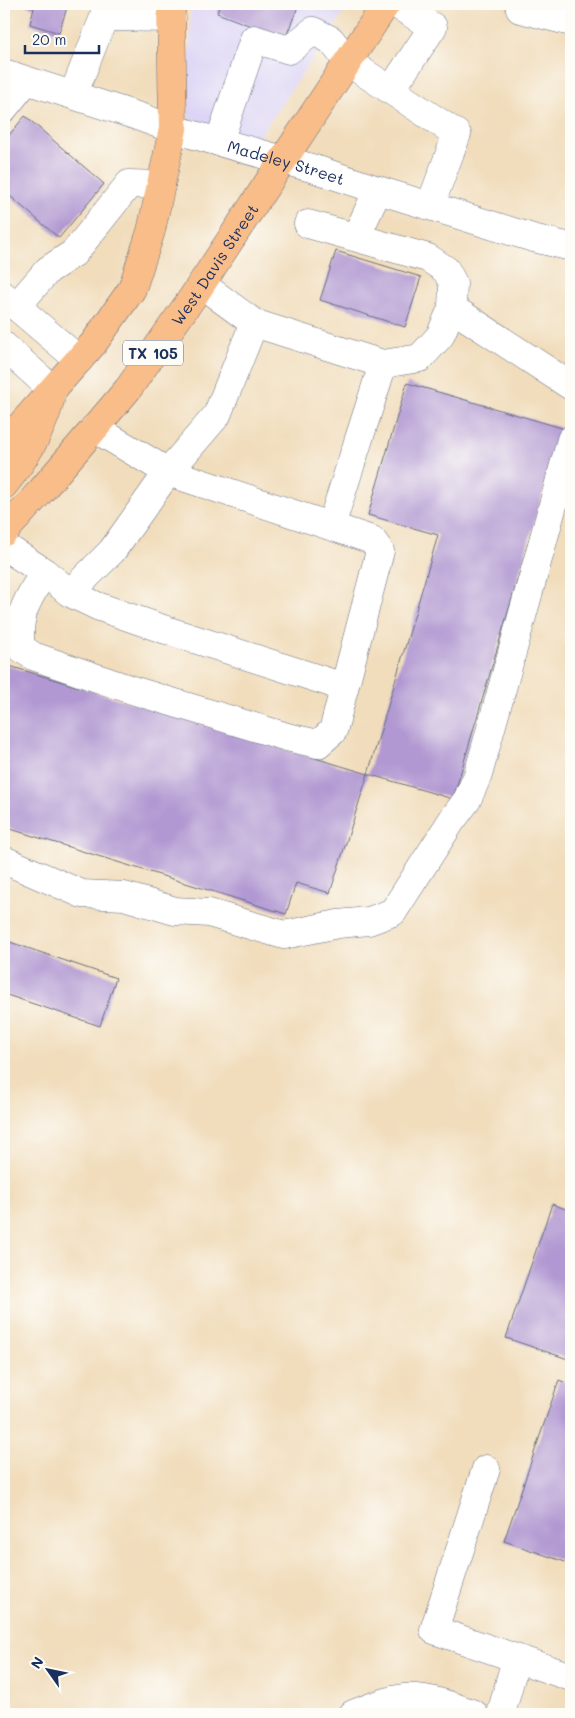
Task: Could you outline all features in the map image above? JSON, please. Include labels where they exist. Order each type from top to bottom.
[{"type":"main road","name":"West Davis Street","points":[[4,532],[128,388],[201,284],[386,4]]},
{"type":"main road","name":"TX 105","points":[[4,444],[93,344],[132,289],[151,231],[173,129],[171,11]]},
{"type":"main road","points":[[4,485],[25,459],[44,422],[53,390]]},
{"type":"street","points":[[391,90],[433,27],[396,4]]},
{"type":"street","points":[[518,6],[569,20]]},
{"type":"street","points":[[73,96],[104,10],[171,11]]},
{"type":"street","points":[[219,142],[254,39],[289,50],[313,31],[331,40],[348,62],[457,134],[430,206]]},
{"type":"street","points":[[4,108],[15,77]]},
{"type":"street","name":"Madeley Street","points":[[15,77],[173,129],[284,160],[533,238],[571,247]]},
{"type":"street","points":[[79,360],[10,302],[48,270],[74,253],[129,184],[161,185]]},
{"type":"street","points":[[356,237],[378,190]]},
{"type":"street","points":[[201,284],[254,323],[382,364],[420,358],[440,336],[452,308],[453,283],[446,270],[428,258],[308,224]]},
{"type":"street","points":[[452,308],[571,386]]},
{"type":"street","points":[[70,593],[112,551],[168,472],[217,414],[254,323]]},
{"type":"street","points":[[4,346],[53,390]]},
{"type":"street","points":[[331,526],[382,364]]},
{"type":"street","points":[[44,572],[25,604],[13,652],[32,656],[132,690],[287,737],[318,744],[333,732],[380,551],[372,540],[168,472],[94,428]]},
{"type":"street","points":[[4,860],[82,894],[124,896],[175,910],[210,913],[284,935],[338,924],[369,921],[392,912],[466,800],[478,775],[571,440]]},
{"type":"street","points":[[4,546],[44,572],[70,593],[97,606],[344,687]]},
{"type":"street","points":[[486,1469],[434,1630],[571,1677]]},
{"type":"street","points":[[501,1714],[516,1659]]},
{"type":"street","points":[[353,1714],[398,1698],[417,1698],[474,1714]]},
{"type":"shaded area","points":[[191,4],[350,4],[256,141],[188,118]]},
{"type":"building","points":[[22,4],[68,4],[59,33],[30,24],[34,8]]},
{"type":"building","points":[[220,4],[299,4],[285,39],[217,13]]},
{"type":"building","points":[[25,116],[104,184],[59,238],[4,191],[4,141]]},
{"type":"building","points":[[336,251],[421,277],[405,327],[320,300]]},
{"type":"building","points":[[407,383],[562,428],[453,799],[368,774],[438,535],[368,515]]},
{"type":"building","points":[[6,665],[368,774],[330,893],[296,883],[286,914],[4,827],[4,674]]},
{"type":"building","points":[[4,940],[116,978],[100,1026],[4,994]]},
{"type":"building","points":[[552,1204],[571,1211],[571,1360],[506,1338]]},
{"type":"building","points":[[559,1380],[571,1385],[571,1564],[504,1541]]}]
